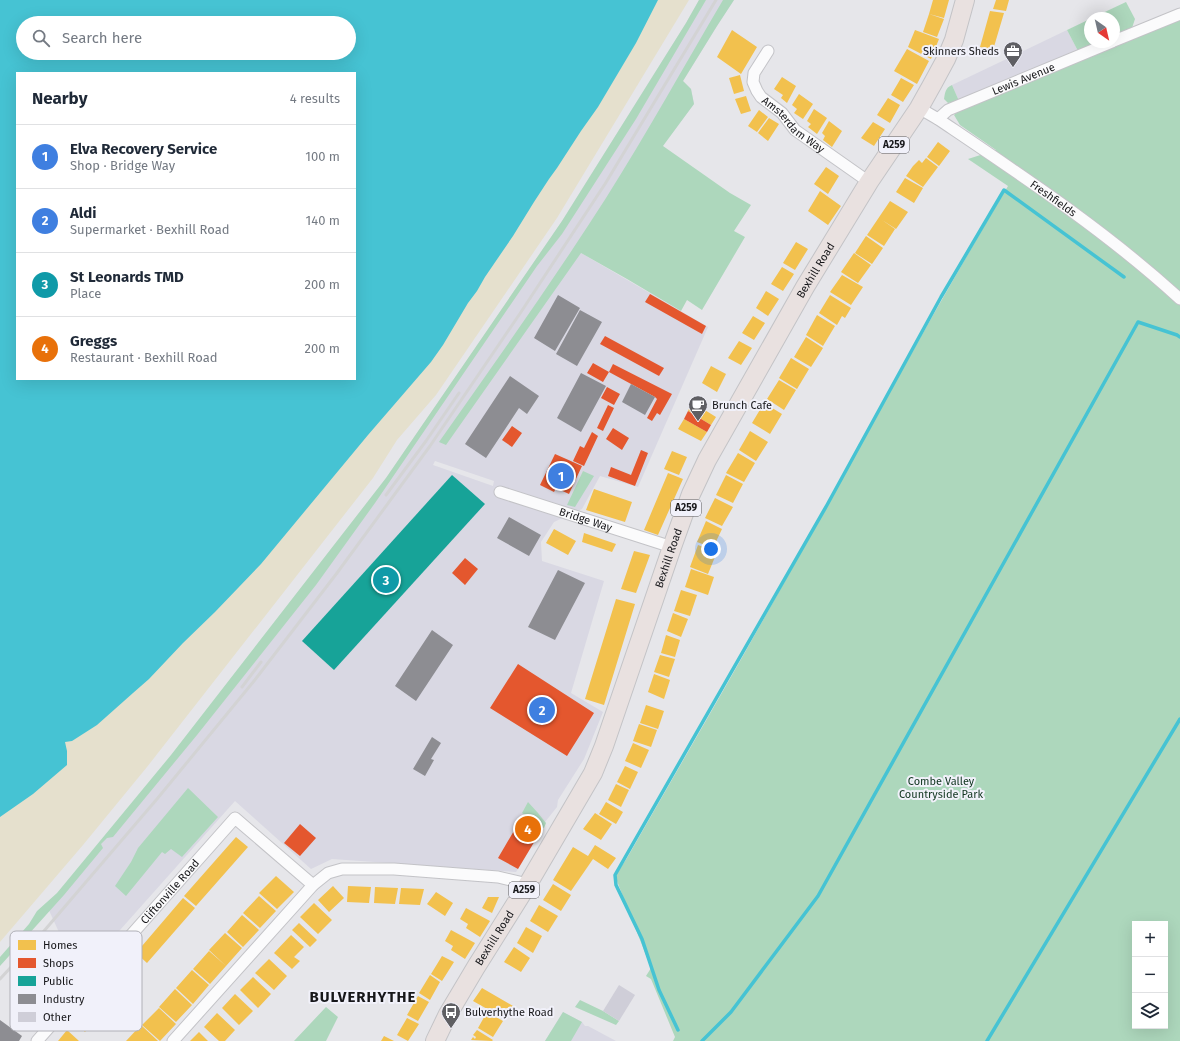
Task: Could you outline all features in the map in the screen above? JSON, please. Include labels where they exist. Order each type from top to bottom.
[{"type":"highway","name":"Bexhill Road","points":[[435,1041],[448,1014],[528,884],[593,773],[604,746],[691,494],[706,460],[805,287],[869,182],[919,108],[946,59],[954,40],[965,0]]},
{"type":"street","name":"Lewis Avenue","points":[[1120,39],[1180,14]]},
{"type":"street","name":"Lewis Avenue","points":[[938,119],[948,110],[1098,48]]},
{"type":"street","name":"Amsterdam Way","points":[[768,51],[754,74],[753,82],[761,97],[779,111],[795,130],[869,182]]},
{"type":"street","name":"Freshfields","points":[[919,108],[938,119],[1070,210],[1153,274],[1180,299]]},
{"type":"street","name":"Bridge Way","points":[[500,492],[672,547]]},
{"type":"street","name":"Cliftonville Road","points":[[134,931],[235,818],[313,885]]},
{"type":"street","points":[[173,1041],[313,885],[328,873],[342,869],[394,869],[498,877],[528,884]]},
{"type":"street","name":"Cliftonville Road","points":[[36,1041],[45,1031]]},
{"type":"shaded area","points":[[699,0],[734,0],[683,81],[691,89],[694,104],[581,253],[708,327],[638,487],[600,476],[582,509],[554,522],[541,542],[542,561],[604,581],[571,693],[603,712],[584,759],[558,800],[557,807],[545,822],[516,872],[332,859],[311,869],[235,801],[119,931],[58,931],[47,906],[157,774],[386,478],[562,221]],"holes":[[[435,461],[494,481],[493,486],[433,465]]]},
{"type":"shaded area","name":"Skinners Sheds","points":[[1067,30],[1078,51],[959,101],[952,85]]},
{"type":"shaded area","points":[[563,1012],[582,1022],[585,1026],[588,1026],[616,1041],[545,1041]]},
{"type":"green space","points":[[699,0],[706,0],[636,119],[562,234],[537,266],[375,503],[316,585],[197,735],[113,837],[107,838],[101,844],[103,848],[64,895],[32,931],[23,931],[37,911],[57,893],[171,755],[386,478],[562,221]]},
{"type":"green space","points":[[723,0],[734,0],[683,81],[691,89],[694,104],[663,146],[730,193],[751,205],[734,231],[745,237],[702,310],[687,300],[681,311],[581,253],[446,445],[439,442],[545,290],[606,198]]},
{"type":"green space","points":[[1126,2],[1135,19],[1132,28],[1120,33],[1120,12],[1105,12]]},
{"type":"green space","name":"Combe Valley Countryside Park","points":[[1180,18],[1180,1041],[673,1041],[675,1037],[651,979],[646,976],[651,968],[615,876],[627,858],[729,681],[914,349],[1008,186],[968,159],[996,150],[960,125],[954,115],[962,108],[1107,48],[1120,48],[1120,43]]},
{"type":"green space","points":[[1084,22],[1085,48],[1078,51],[1067,30]]},
{"type":"green space","points":[[952,85],[959,101],[948,103],[944,99],[945,93]]},
{"type":"green space","points":[[583,471],[594,476],[575,507],[567,505]]},
{"type":"green space","points":[[188,788],[218,817],[182,857],[171,849],[165,854],[162,852],[126,896],[115,886],[131,862],[138,848]]},
{"type":"green space","points":[[528,802],[546,823],[544,828],[529,816],[528,817],[522,813]]},
{"type":"green space","points":[[10,946],[10,955],[0,966],[0,957]]},
{"type":"green space","points":[[580,1000],[603,1011],[619,1021],[616,1025],[575,1007]]},
{"type":"green space","points":[[326,1007],[338,1017],[326,1041],[294,1041]]},
{"type":"green space","points":[[563,1012],[582,1022],[571,1041],[545,1041]]},
{"type":"sand","points":[[318,0],[689,0],[557,218],[436,395],[397,440],[373,478],[147,767],[0,942],[0,516],[352,380],[356,380],[356,72],[355,72],[351,60],[356,60],[356,16],[340,16]]},
{"type":"water","points":[[0,0],[658,0],[636,43],[598,107],[549,179],[431,362],[261,564],[149,679],[97,725],[72,741],[65,742],[67,751],[67,765],[33,794],[0,817]]},
{"type":"building: Homes","points":[[933,0],[949,0],[944,18],[929,14]]},
{"type":"building: Homes","points":[[996,0],[1009,0],[1006,11],[993,9]]},
{"type":"building: Homes","points":[[990,11],[1004,13],[993,50],[980,47]]},
{"type":"building: Homes","points":[[929,14],[944,19],[937,37],[923,32]]},
{"type":"building: Homes","points":[[732,30],[757,47],[741,74],[717,57]]},
{"type":"building: Homes","points":[[915,30],[939,39],[931,59],[908,47]]},
{"type":"building: Homes","points":[[907,49],[929,61],[917,84],[894,71]]},
{"type":"building: Homes","points":[[740,75],[744,91],[734,94],[729,78]]},
{"type":"building: Homes","points":[[782,77],[796,86],[787,103],[781,98],[783,95],[774,89]]},
{"type":"building: Homes","points":[[901,78],[914,85],[903,102],[891,95]]},
{"type":"building: Homes","points":[[799,94],[813,104],[803,119],[794,113],[797,109],[792,105]]},
{"type":"building: Homes","points":[[746,96],[751,111],[741,114],[735,99]]},
{"type":"building: Homes","points":[[888,98],[900,105],[890,123],[877,115]]},
{"type":"building: Homes","points":[[814,109],[827,118],[817,134],[808,127],[811,124],[807,121]]},
{"type":"building: Homes","points":[[759,110],[768,117],[757,132],[748,126]]},
{"type":"building: Homes","points":[[769,118],[779,124],[768,141],[758,133]]},
{"type":"building: Homes","points":[[829,121],[842,131],[832,147],[823,140],[825,136],[822,133]]},
{"type":"building: Homes","points":[[873,122],[885,129],[874,146],[861,138]]},
{"type":"building: Homes","points":[[938,142],[950,151],[939,166],[927,157]]},
{"type":"building: Homes","points":[[926,158],[938,167],[923,187],[906,176],[919,160],[922,163]]},
{"type":"building: Homes","points":[[826,167],[839,176],[828,194],[814,184]]},
{"type":"building: Homes","points":[[905,178],[923,188],[914,203],[896,192]]},
{"type":"building: Homes","points":[[820,191],[841,206],[828,225],[808,211]]},
{"type":"building: Homes","points":[[890,201],[908,212],[896,229],[882,220],[895,229],[884,246],[867,235]]},
{"type":"building: Homes","points":[[866,236],[883,248],[872,264],[855,253]]},
{"type":"building: Homes","points":[[796,242],[808,249],[795,270],[783,263]]},
{"type":"building: Homes","points":[[854,253],[871,265],[858,283],[841,272]]},
{"type":"building: Homes","points":[[782,267],[794,274],[783,291],[771,284]]},
{"type":"building: Homes","points":[[842,275],[863,287],[851,305],[830,292]]},
{"type":"building: Homes","points":[[766,291],[779,299],[768,316],[756,308]]},
{"type":"building: Homes","points":[[830,295],[851,308],[845,318],[842,316],[837,325],[819,313]]},
{"type":"building: Homes","points":[[817,315],[835,326],[823,346],[806,335]]},
{"type":"building: Homes","points":[[753,316],[765,323],[754,340],[742,333]]},
{"type":"building: Homes","points":[[806,337],[823,348],[811,367],[794,357]]},
{"type":"building: Homes","points":[[739,341],[752,348],[741,365],[728,358]]},
{"type":"building: Homes","points":[[791,358],[809,369],[797,389],[779,378]]},
{"type":"building: Homes","points":[[711,366],[726,374],[717,392],[702,383]]},
{"type":"building: Homes","points":[[779,380],[796,390],[784,410],[767,399]]},
{"type":"building: Homes","points":[[692,402],[716,417],[711,425],[688,411]]},
{"type":"building: Homes","points":[[764,403],[782,414],[770,434],[752,423]]},
{"type":"building: Homes","points":[[684,419],[707,432],[701,441],[678,429]]},
{"type":"building: Homes","points":[[750,431],[768,442],[756,461],[739,450]]},
{"type":"building: Homes","points":[[672,451],[687,457],[679,475],[664,469]]},
{"type":"building: Homes","points":[[738,453],[755,463],[744,482],[726,473]]},
{"type":"building: Homes","points":[[668,473],[683,479],[658,535],[644,530]]},
{"type":"building: Homes","points":[[726,475],[743,484],[733,503],[716,495]]},
{"type":"building: Homes","points":[[594,489],[632,502],[625,522],[586,510]]},
{"type":"building: Homes","points":[[715,498],[733,507],[722,526],[705,518]]},
{"type":"building: Homes","points":[[706,521],[722,529],[713,548],[697,542]]},
{"type":"building: Homes","points":[[554,529],[576,541],[568,555],[546,543]]},
{"type":"building: Homes","points":[[584,533],[616,544],[612,552],[582,542]]},
{"type":"building: Homes","points":[[698,545],[717,552],[708,574],[690,567]]},
{"type":"building: Homes","points":[[634,551],[650,555],[636,593],[621,589]]},
{"type":"building: Homes","points":[[691,569],[714,577],[708,595],[685,587]]},
{"type":"building: Homes","points":[[681,590],[697,595],[690,616],[674,611]]},
{"type":"building: Homes","points":[[616,599],[635,604],[604,705],[585,699]]},
{"type":"building: Homes","points":[[673,613],[688,619],[681,637],[667,631]]},
{"type":"building: Homes","points":[[666,635],[680,640],[675,657],[661,653]]},
{"type":"building: Homes","points":[[660,655],[675,659],[669,677],[654,672]]},
{"type":"building: Homes","points":[[654,674],[670,680],[664,699],[648,692]]},
{"type":"building: Homes","points":[[646,705],[664,711],[658,729],[640,723]]},
{"type":"building: Homes","points":[[639,724],[657,730],[651,747],[633,741]]},
{"type":"building: Homes","points":[[633,743],[649,750],[641,768],[625,761]]},
{"type":"building: Homes","points":[[625,766],[638,772],[630,789],[617,782]]},
{"type":"building: Homes","points":[[616,784],[629,790],[621,807],[608,800]]},
{"type":"building: Homes","points":[[606,802],[623,812],[616,824],[599,814]]},
{"type":"building: Homes","points":[[595,813],[612,824],[601,840],[583,829]]},
{"type":"building: Homes","points":[[236,837],[248,847],[196,906],[184,896]]},
{"type":"building: Homes","points":[[595,845],[616,858],[608,869],[593,859],[571,891],[553,880],[573,847],[588,856]]},
{"type":"building: Homes","points":[[276,876],[294,892],[277,909],[259,893]]},
{"type":"building: Homes","points":[[553,884],[571,895],[561,911],[543,900]]},
{"type":"building: Homes","points":[[333,886],[344,898],[329,912],[318,900]]},
{"type":"building: Homes","points":[[348,886],[371,887],[369,903],[347,902]]},
{"type":"building: Homes","points":[[375,887],[398,888],[395,904],[374,903]]},
{"type":"building: Homes","points":[[401,888],[424,889],[420,905],[399,904]]},
{"type":"building: Homes","points":[[436,892],[453,903],[445,916],[427,904]]},
{"type":"building: Homes","points":[[259,896],[276,911],[260,928],[243,913]]},
{"type":"building: Homes","points":[[488,897],[499,897],[492,913],[482,908]]},
{"type":"building: Homes","points":[[183,898],[195,908],[147,963],[142,958],[142,946]]},
{"type":"building: Homes","points":[[314,903],[332,920],[318,934],[300,917]]},
{"type":"building: Homes","points":[[539,905],[558,916],[548,932],[530,921]]},
{"type":"building: Homes","points":[[466,908],[490,921],[480,937],[466,928],[468,924],[460,919]]},
{"type":"building: Homes","points":[[242,915],[259,930],[243,947],[227,932]]},
{"type":"building: Homes","points":[[299,923],[317,940],[310,947],[292,930]]},
{"type":"building: Homes","points":[[526,927],[542,936],[533,953],[517,943]]},
{"type":"building: Homes","points":[[451,930],[475,943],[465,959],[451,950],[453,946],[445,941]]},
{"type":"building: Homes","points":[[225,933],[242,948],[226,966],[209,950]]},
{"type":"building: Homes","points":[[291,935],[304,947],[294,957],[300,961],[292,969],[274,953]]},
{"type":"building: Homes","points":[[514,947],[530,958],[521,972],[504,962]]},
{"type":"building: Homes","points":[[209,951],[226,966],[210,984],[193,969]]},
{"type":"building: Homes","points":[[442,956],[454,962],[442,981],[431,974]]},
{"type":"building: Homes","points":[[269,959],[287,976],[274,990],[255,973]]},
{"type":"building: Homes","points":[[192,970],[209,985],[193,1004],[176,988]]},
{"type":"building: Homes","points":[[430,975],[440,982],[430,1000],[419,993]]},
{"type":"building: Homes","points":[[253,977],[271,994],[258,1008],[240,990]]},
{"type":"building: Homes","points":[[482,988],[513,1006],[505,1019],[473,1001]]},
{"type":"building: Homes","points":[[175,989],[192,1005],[176,1022],[159,1007]]},
{"type":"building: Homes","points":[[235,994],[253,1011],[239,1025],[222,1008]]},
{"type":"building: Homes","points":[[418,996],[429,1002],[418,1021],[407,1015]]},
{"type":"building: Homes","points":[[159,1008],[176,1024],[160,1041],[142,1025]]},
{"type":"building: Homes","points":[[487,1012],[503,1021],[493,1037],[478,1028]]},
{"type":"building: Homes","points":[[217,1013],[235,1030],[225,1041],[219,1041],[204,1027]]},
{"type":"building: Homes","points":[[407,1018],[419,1024],[408,1041],[397,1035]]},
{"type":"building: Homes","points":[[142,1026],[158,1041],[126,1041],[135,1031],[142,1031]]},
{"type":"building: Homes","points":[[477,1030],[493,1040],[471,1040],[473,1037],[475,1039],[476,1037],[473,1035]]},
{"type":"building: Homes","points":[[66,1031],[68,1031],[79,1041],[58,1041]]},
{"type":"building: Homes","points":[[199,1032],[208,1041],[190,1041]]},
{"type":"building: Homes","points":[[384,1036],[394,1041],[381,1041]]},
{"type":"building: Shops","points":[[650,294],[706,326],[702,334],[645,302]]},
{"type":"building: Shops","points":[[605,336],[664,368],[659,376],[600,344]]},
{"type":"building: Shops","points":[[593,363],[609,372],[603,382],[587,373]]},
{"type":"building: Shops","points":[[613,364],[672,394],[660,415],[657,413],[652,421],[647,418],[657,399],[609,372]]},
{"type":"building: Shops","points":[[607,387],[620,394],[614,405],[601,398]]},
{"type":"building: Shops","points":[[608,405],[614,408],[603,431],[597,428]]},
{"type":"building: Shops","name":"Brunch Cafe","points":[[688,411],[711,425],[707,432],[684,419]]},
{"type":"building: Shops","points":[[512,426],[522,433],[512,447],[502,440]]},
{"type":"building: Shops","points":[[613,428],[629,438],[622,450],[606,439]]},
{"type":"building: Shops","points":[[592,432],[598,436],[584,466],[573,461],[580,446],[584,448]]},
{"type":"building: Shops","points":[[641,450],[648,453],[635,486],[608,476],[611,467],[631,475]]},
{"type":"building: Shops","points":[[555,454],[582,466],[569,494],[556,488],[554,492],[540,485]]},
{"type":"building: Shops","points":[[465,558],[478,569],[465,585],[452,573]]},
{"type":"building: Shops","points":[[518,664],[594,713],[567,756],[490,708]]},
{"type":"building: Shops","points":[[522,817],[542,829],[518,869],[498,858]]},
{"type":"building: Shops","points":[[300,824],[316,838],[300,856],[284,843]]},
{"type":"building: Public","points":[[452,475],[485,504],[334,670],[302,641]]},
{"type":"building: Industry","points":[[558,295],[580,308],[555,351],[534,338]]},
{"type":"building: Industry","points":[[580,310],[602,322],[577,366],[556,354]]},
{"type":"building: Industry","points":[[581,373],[606,386],[581,432],[557,418]]},
{"type":"building: Industry","points":[[510,376],[539,396],[527,414],[519,408],[486,458],[465,444]]},
{"type":"building: Industry","points":[[631,384],[655,397],[645,415],[622,402]]},
{"type":"building: Industry","points":[[509,517],[541,535],[529,556],[497,538]]},
{"type":"building: Industry","points":[[558,570],[585,583],[555,640],[528,627]]},
{"type":"building: Industry","points":[[432,630],[453,645],[416,701],[395,686]]},
{"type":"building: Industry","points":[[432,737],[441,743],[431,759],[434,760],[425,776],[413,769]]},
{"type":"building: Industry","points":[[0,1020],[10,1027],[10,1031],[15,1031],[22,1036],[19,1041],[0,1041]]},
{"type":"building: Other","points":[[619,985],[635,995],[619,1021],[603,1011]]},
{"type":"waterway","points":[[678,1030],[659,990],[642,939],[616,885],[615,875],[827,505],[941,297],[1004,190],[1124,277]]},
{"type":"waterway","points":[[702,1041],[731,1012],[818,896],[1138,322],[1180,337]]},
{"type":"waterway","points":[[987,1041],[1180,719]]},
{"type":"railway","points":[[44,931],[157,799],[254,681],[337,573],[430,446],[521,312],[605,184],[716,0]]},
{"type":"railway","points":[[386,495],[459,393]]},
{"type":"railway","points":[[242,687],[261,662]]},
{"type":"railway","points":[[0,979],[10,968]]},
{"type":"place","name":"Skinners Sheds","points":[[1013,68]]},
{"type":"place","name":"Brunch Cafe","points":[[698,422]]},
{"type":"place","name":"Elva Recovery Service","points":[[561,476]]},
{"type":"place","name":"St Leonards TMD","points":[[386,580]]},
{"type":"place","name":"Aldi","points":[[542,710]]},
{"type":"place","name":"Greggs","points":[[528,829]]},
{"type":"place","name":"Bulverhythe Road","points":[[451,1029]]},
{"type":"district","name":"BULVERHYTHE","points":[[363,997]]}]
